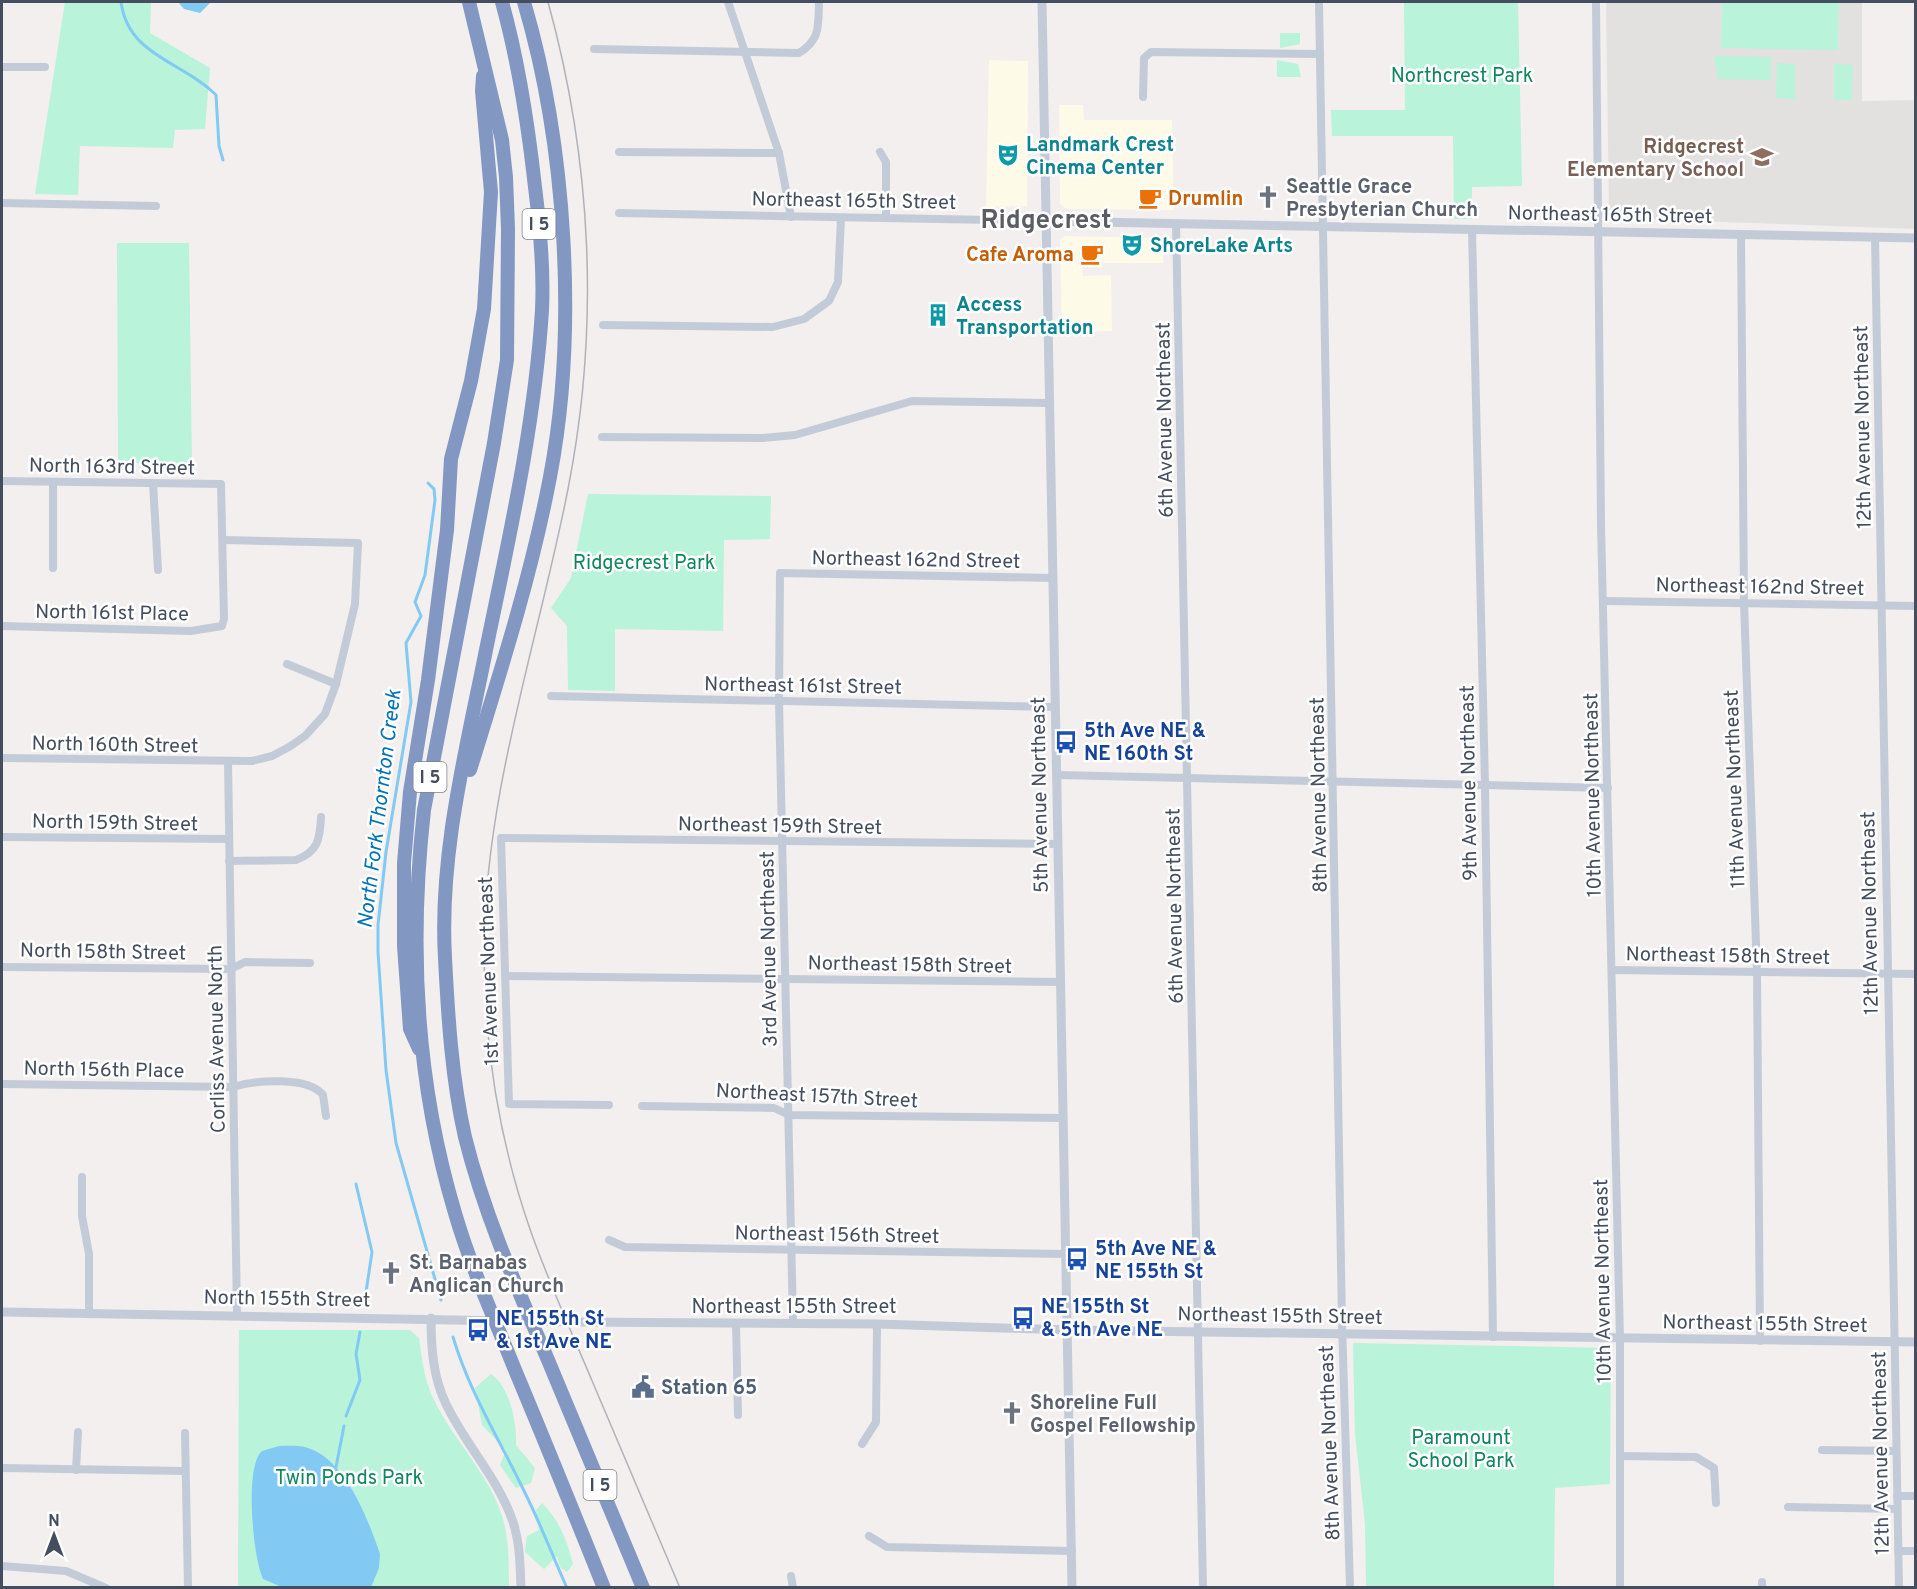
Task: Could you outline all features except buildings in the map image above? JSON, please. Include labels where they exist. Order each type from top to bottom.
[{"type":"highway","name":"I 5","points":[[469,2],[502,140],[508,229],[507,360],[494,443],[424,810],[417,867],[417,973],[422,1056],[444,1174],[476,1273],[604,1587]]},
{"type":"highway","name":"I 5","points":[[502,2],[515,48],[528,124],[540,226],[542,307],[516,500],[453,824],[447,868],[444,957],[456,1080],[468,1146],[510,1272],[643,1587]]},
{"type":"highway","points":[[453,824],[520,604],[550,478],[556,432],[564,327],[562,243],[550,120],[535,37],[524,2]]},
{"type":"highway","points":[[422,1056],[410,1029],[404,946],[404,863],[410,792],[428,680],[447,530],[451,459],[476,354],[484,309],[491,192],[482,91],[485,62]]},
{"type":"street","points":[[728,2],[779,153],[791,217]]},
{"type":"street","points":[[594,49],[799,53],[812,45],[818,28],[819,2]]},
{"type":"street","name":"5th Avenue Northeast","points":[[1042,2],[1048,403],[1069,1330],[1072,1587]]},
{"type":"street","name":"8th Avenue Northeast","points":[[1319,2],[1325,227],[1343,1333],[1350,1587]]},
{"type":"street","name":"10th Avenue Northeast","points":[[1596,2],[1604,601],[1620,1339],[1620,1587]]},
{"type":"street","points":[[1143,97],[1144,58],[1151,52],[1320,54]]},
{"type":"street","points":[[2,68],[45,67]]},
{"type":"street","points":[[619,152],[779,153]]},
{"type":"street","points":[[880,152],[886,162],[886,217]]},
{"type":"street","points":[[2,203],[156,206]]},
{"type":"street","name":"Northeast 165th Street","points":[[619,213],[1916,238]]},
{"type":"street","points":[[603,326],[773,327],[792,324],[823,307],[834,292],[840,268],[841,218]]},
{"type":"street","name":"6th Avenue Northeast","points":[[1176,224],[1189,780],[1203,1587]]},
{"type":"street","name":"9th Avenue Northeast","points":[[1472,230],[1485,785],[1493,1337]]},
{"type":"street","name":"11th Avenue Northeast","points":[[1741,235],[1744,602],[1757,972],[1760,1341]]},
{"type":"street","name":"12th Avenue Northeast","points":[[1875,237],[1899,1587]]},
{"type":"street","points":[[602,437],[771,438],[806,432],[912,401],[1048,403]]},
{"type":"street","name":"North 163rd Street","points":[[2,480],[221,484],[224,540]]},
{"type":"street","points":[[53,482],[53,568]]},
{"type":"street","points":[[153,483],[158,570]]},
{"type":"street","name":"North 160th Street","points":[[2,758],[252,761],[272,756],[305,736],[325,714],[336,684],[355,604],[358,543],[224,540]]},
{"type":"street","name":"North 161st Place","points":[[2,626],[190,631],[222,626],[224,619],[224,540]]},
{"type":"street","name":"Northeast 162nd Street","points":[[780,573],[1052,578]]},
{"type":"street","name":"3rd Avenue Northeast","points":[[780,573],[779,701],[793,1323]]},
{"type":"street","name":"Northeast 162nd Street","points":[[1604,601],[1916,606]]},
{"type":"street","points":[[287,664],[336,684]]},
{"type":"street","name":"Northeast 161st Street","points":[[551,696],[1055,707]]},
{"type":"street","name":"Corliss Avenue North","points":[[228,762],[237,1315]]},
{"type":"street","points":[[1057,775],[1189,780],[1608,788]]},
{"type":"street","points":[[229,861],[296,860],[306,856],[315,850],[321,837],[321,817]]},
{"type":"street","name":"North 159th Street","points":[[2,837],[229,839]]},
{"type":"street","name":"Northeast 159th Street","points":[[501,838],[1058,844]]},
{"type":"street","name":"1st Avenue Northeast","points":[[501,838],[507,976],[509,1104],[609,1105]]},
{"type":"street","name":"North 158th Street","points":[[2,967],[231,969],[246,962],[310,963]]},
{"type":"street","name":"Northeast 158th Street","points":[[1613,970],[1916,974]]},
{"type":"street","name":"Northeast 158th Street","points":[[507,976],[1060,982]]},
{"type":"street","name":"North 156th Place","points":[[2,1084],[233,1087],[249,1082],[308,1084],[323,1095],[326,1116]]},
{"type":"street","name":"Northeast 157th Street","points":[[642,1106],[774,1108],[789,1114],[1063,1118]]},
{"type":"street","points":[[82,1178],[82,1216],[89,1254],[89,1312]]},
{"type":"street","name":"Northeast 156th Street","points":[[609,1240],[625,1247],[1066,1254]]},
{"type":"street","name":"North 155th Street","points":[[2,1312],[571,1322]]},
{"type":"street","points":[[431,1318],[432,1355],[445,1401],[498,1490],[512,1519],[519,1548],[521,1587]]},
{"type":"street","name":"Northeast 155th Street","points":[[571,1322],[877,1324],[1069,1330],[1916,1342]]},
{"type":"street","points":[[736,1323],[738,1415]]},
{"type":"street","points":[[862,1444],[876,1422],[877,1324]]},
{"type":"street","points":[[76,1470],[78,1432]]},
{"type":"street","points":[[185,1433],[188,1587]]},
{"type":"street","points":[[1822,1450],[1896,1451]]},
{"type":"street","points":[[1620,1456],[1696,1457],[1706,1461],[1714,1468],[1716,1503]]},
{"type":"street","points":[[2,1468],[186,1471]]},
{"type":"street","points":[[1897,1496],[1916,1496]]},
{"type":"street","points":[[1788,1507],[1897,1509]]},
{"type":"street","points":[[869,1536],[887,1547],[1071,1551]]},
{"type":"street","points":[[1898,1551],[1916,1551]]},
{"type":"street","points":[[2,1566],[66,1571],[106,1587]]},
{"type":"street","points":[[791,1576],[793,1587]]},
{"type":"shaded area","name":"Ridgecrest Elementary School","points":[[1606,2],[1862,2],[1862,101],[1915,100],[1915,229],[1612,218],[1609,213]]},
{"type":"shaded area","points":[[989,60],[1028,61],[1027,206],[986,207]]},
{"type":"shaded area","points":[[1059,105],[1083,105],[1084,120],[1172,120],[1174,210],[1066,209],[1060,204]]},
{"type":"shaded area","points":[[1065,236],[1163,238],[1163,263],[1082,263],[1083,276],[1111,275],[1112,331],[1062,332],[1060,239]]},
{"type":"green space","points":[[65,2],[151,2],[150,33],[210,68],[205,129],[175,130],[173,148],[80,146],[78,195],[35,194]]},
{"type":"green space","name":"Northcrest Park","points":[[1404,2],[1518,2],[1522,186],[1472,187],[1472,219],[1454,219],[1453,136],[1332,136],[1331,110],[1405,110]]},
{"type":"green space","points":[[1722,2],[1839,2],[1838,50],[1721,48]]},
{"type":"green space","points":[[1280,33],[1300,33],[1300,44],[1280,48]]},
{"type":"green space","points":[[1714,56],[1771,57],[1771,80],[1718,79]]},
{"type":"green space","points":[[1277,60],[1298,64],[1301,77],[1277,77]]},
{"type":"green space","points":[[1777,63],[1795,64],[1795,99],[1776,98]]},
{"type":"green space","points":[[1834,64],[1853,65],[1852,100],[1834,100]]},
{"type":"green space","points":[[117,243],[189,243],[192,466],[118,462]]},
{"type":"green space","name":"Ridgecrest Park","points":[[588,494],[771,496],[770,539],[724,540],[723,631],[615,629],[615,691],[568,690],[567,626],[551,608],[571,578]]},
{"type":"green space","name":"Twin Ponds Park","points":[[239,1330],[410,1330],[419,1338],[422,1362],[434,1400],[490,1488],[503,1519],[508,1544],[509,1587],[238,1588]]},
{"type":"green space","name":"Paramount School Park","points":[[1353,1343],[1611,1348],[1610,1484],[1555,1488],[1554,1587],[1366,1587],[1365,1524],[1355,1434]]},
{"type":"green space","points":[[491,1374],[498,1380],[508,1396],[515,1426],[516,1445],[535,1468],[531,1483],[516,1488],[500,1465],[506,1450],[482,1425],[475,1388]]},
{"type":"green space","points":[[542,1503],[554,1517],[565,1539],[573,1564],[567,1572],[560,1567],[557,1556],[544,1569],[525,1552],[527,1536],[539,1530],[536,1510]]},
{"type":"water","points":[[178,2],[211,2],[200,13],[184,9]]},
{"type":"water","points":[[279,1446],[308,1448],[322,1455],[334,1465],[354,1492],[380,1554],[379,1568],[371,1587],[282,1587],[263,1579],[256,1552],[252,1513],[253,1475],[256,1460],[262,1451]]},
{"type":"waterway","name":"North Fork Thornton Creek","points":[[121,2],[126,20],[134,35],[145,46],[202,83],[216,95],[219,146],[223,160]]},
{"type":"waterway","name":"North Fork Thornton Creek","points":[[428,483],[434,489],[435,500],[425,575],[415,602],[421,616],[406,643],[411,702],[386,852],[378,925],[378,952],[386,1070],[396,1143],[441,1300]]},
{"type":"waterway","name":"North Fork Thornton Creek","points":[[356,1184],[372,1252],[365,1299]]},
{"type":"waterway","name":"North Fork Thornton Creek","points":[[346,1416],[360,1380],[356,1354],[360,1332]]},
{"type":"waterway","points":[[453,1337],[477,1398],[531,1506],[567,1588]]},
{"type":"waterway","name":"North Fork Thornton Creek","points":[[335,1472],[344,1426]]},
{"type":"tram line","points":[[548,2],[563,62],[582,183],[586,244],[585,367],[568,489],[515,718],[493,833],[484,949],[487,1021],[490,1057],[502,1128],[531,1232],[680,1588]]},
{"type":"place","name":"Landmark Crest Cinema Center","points":[[1008,155]]},
{"type":"place","name":"Ridgecrest Elementary School","points":[[1762,157]]},
{"type":"place","name":"Seattle Grace Presbyterian Church","points":[[1268,197]]},
{"type":"place","name":"Drumlin","points":[[1150,198]]},
{"type":"place","name":"ShoreLake Arts","points":[[1132,245]]},
{"type":"place","name":"Cafe Aroma","points":[[1092,254]]},
{"type":"place","name":"Access Transportation","points":[[938,315]]},
{"type":"place","name":"5th Ave NE & NE 160th St","points":[[1066,742]]},
{"type":"place","name":"5th Ave NE & NE 155th St","points":[[1077,1259]]},
{"type":"place","name":"St. Barnabas Anglican Church","points":[[391,1273]]},
{"type":"place","name":"NE 155th St & 5th Ave NE","points":[[1023,1318]]},
{"type":"place","name":"NE 155th St & 1st Ave NE","points":[[478,1330]]},
{"type":"place","name":"Station 65","points":[[643,1387]]},
{"type":"place","name":"Shoreline Full Gospel Fellowship","points":[[1012,1413]]},
{"type":"district","name":"Ridgecrest","points":[[1046,219]]}]
